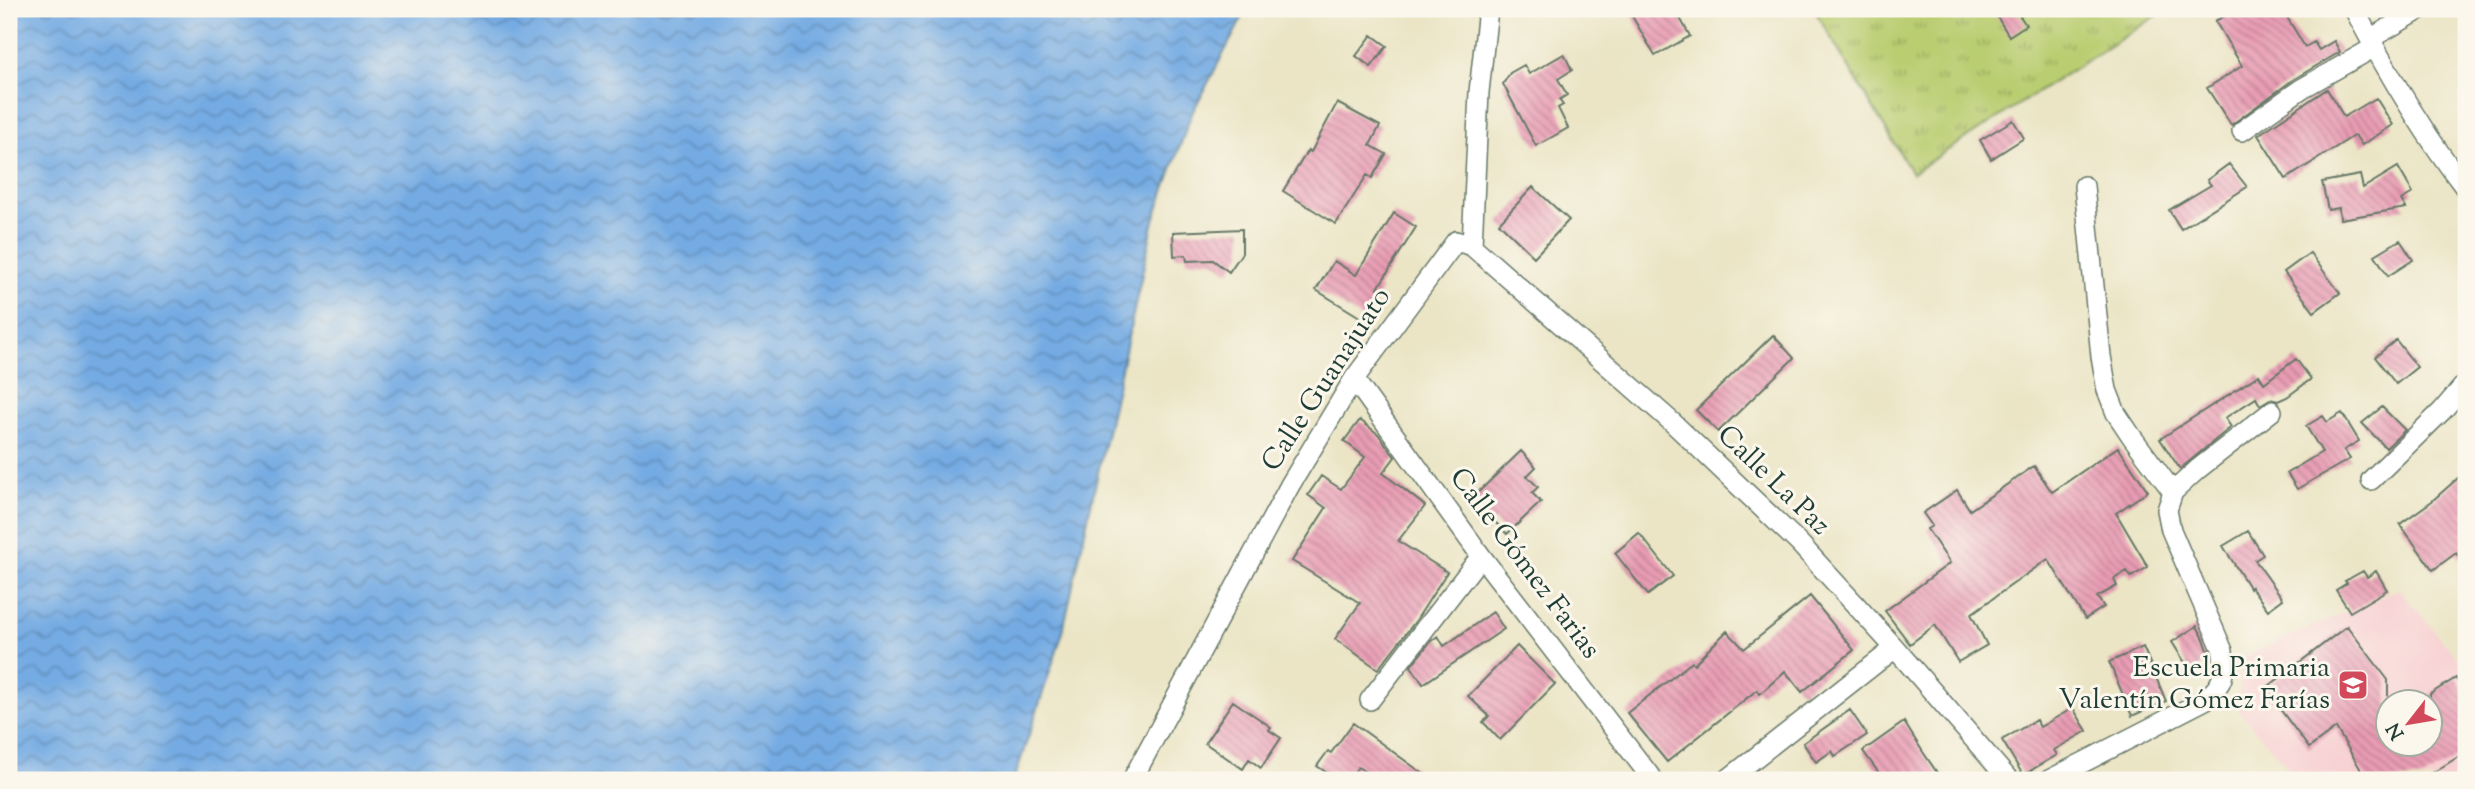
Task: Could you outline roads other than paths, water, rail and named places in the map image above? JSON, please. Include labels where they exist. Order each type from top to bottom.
[{"type":"street","points":[[1472,246],[1479,92],[1488,9]]},
{"type":"street","points":[[2354,9],[2434,147],[2466,189]]},
{"type":"street","points":[[2242,131],[2421,9]]},
{"type":"street","points":[[2084,186],[2101,356],[2107,390],[2116,413],[2173,492]]},
{"type":"street","name":"Calle Guanajuato","points":[[1141,776],[1290,485],[1354,379],[1456,242],[1472,246]]},
{"type":"street","name":"Calle La Paz","points":[[1472,246],[1674,423],[1800,544],[1895,648],[2009,780]]},
{"type":"street","name":"Calle Gómez Farias","points":[[1354,379],[1481,556],[1653,780]]},
{"type":"street","points":[[2371,480],[2442,411],[2466,383]]},
{"type":"street","points":[[2049,780],[2205,700],[2220,687],[2225,672],[2223,651],[2168,520],[2168,501],[2173,492],[2198,469],[2272,411]]},
{"type":"street","points":[[1370,700],[1481,556]]},
{"type":"street","points":[[1727,780],[1895,648]]},
{"type":"water","points":[[9,9],[1247,9],[1191,115],[1154,220],[1062,635],[1014,780],[9,780]]},
{"type":"place","name":"Escuela Primaria Valentín Gómez Farías","points":[[2353,685]]}]
